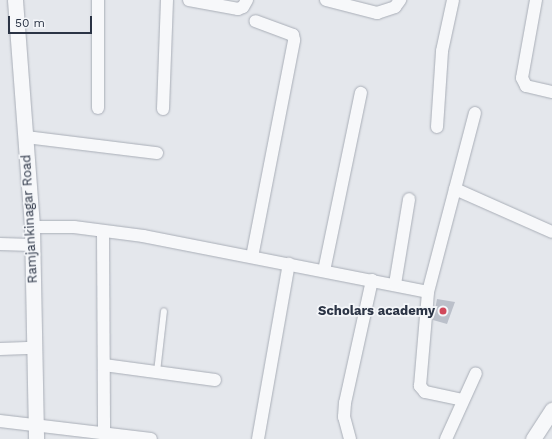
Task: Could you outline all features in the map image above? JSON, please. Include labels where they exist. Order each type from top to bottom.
[{"type":"street","name":"Ramjankinagar Road","points":[[15,0],[32,227],[36,433]]},
{"type":"street","points":[[98,0],[98,108]]},
{"type":"street","points":[[163,109],[168,0]]},
{"type":"street","points":[[189,0],[238,9],[243,7],[247,0]]},
{"type":"street","points":[[326,0],[377,13],[395,7],[400,0]]},
{"type":"street","points":[[438,126],[442,51],[453,0]]},
{"type":"street","points":[[536,0],[522,78],[526,86],[552,92]]},
{"type":"street","points":[[252,257],[294,40],[293,35],[255,21]]},
{"type":"street","points":[[324,271],[360,93]]},
{"type":"street","points":[[463,400],[421,390],[428,292],[474,113]]},
{"type":"street","points":[[26,137],[157,153]]},
{"type":"street","points":[[455,189],[552,232]]},
{"type":"street","points":[[395,284],[408,199]]},
{"type":"street","points":[[32,227],[74,227],[103,231],[252,257],[395,284],[428,292]]},
{"type":"street","points":[[103,231],[104,434]]},
{"type":"street","points":[[0,244],[32,244]]},
{"type":"street","points":[[258,439],[289,264]]},
{"type":"street","points":[[350,439],[345,429],[345,403],[372,280]]},
{"type":"street","points":[[0,349],[34,348]]},
{"type":"street","points":[[104,365],[215,380]]},
{"type":"street","points":[[446,439],[476,373]]},
{"type":"street","points":[[533,439],[552,410]]},
{"type":"street","points":[[0,421],[36,433],[104,434],[151,439]]},
{"type":"lane","points":[[157,372],[164,311]]},
{"type":"building","name":"Scholars academy","points":[[437,299],[455,302],[447,324],[433,320]]},
{"type":"place","name":"Scholars academy","points":[[443,311]]}]
